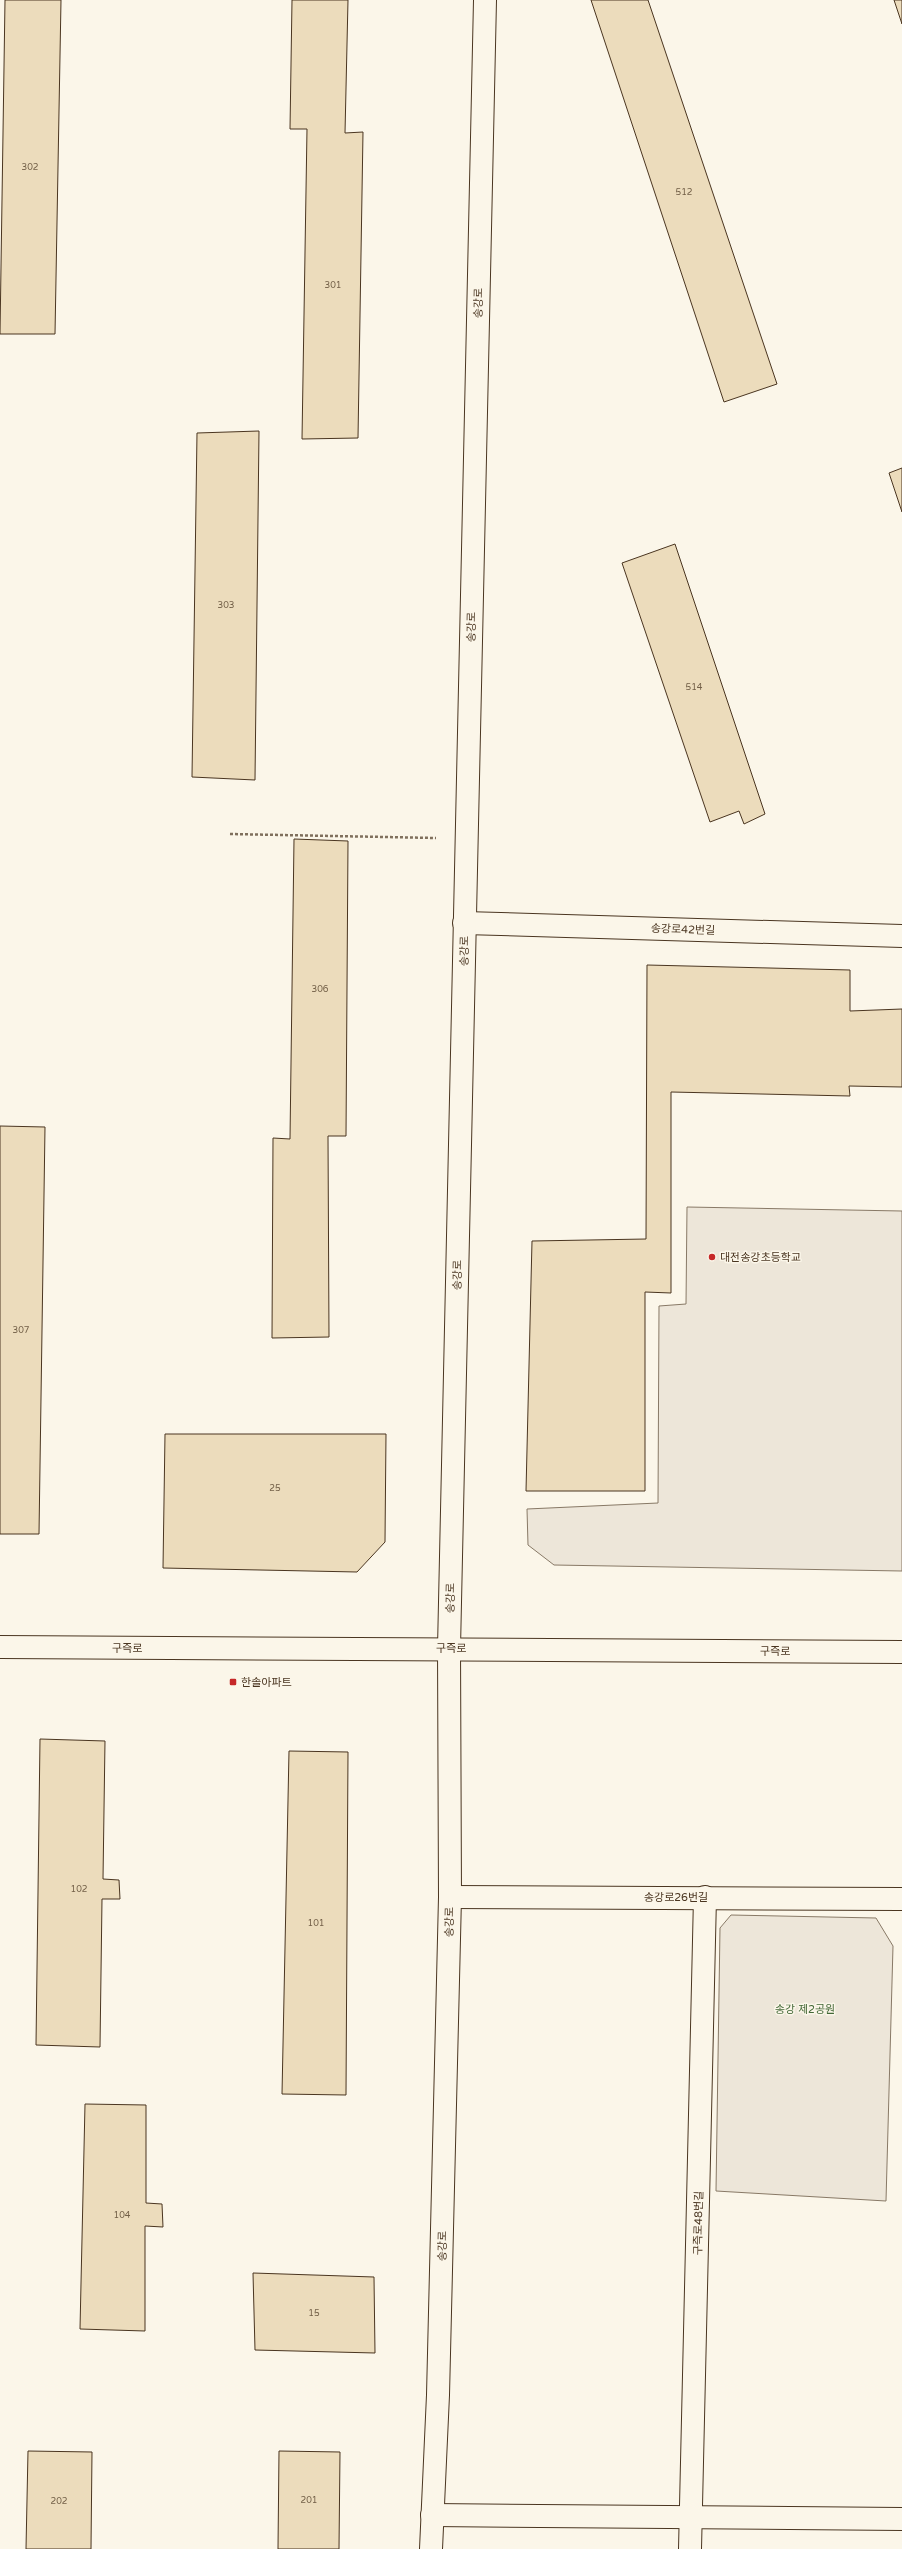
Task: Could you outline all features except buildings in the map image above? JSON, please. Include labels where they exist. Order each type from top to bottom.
[{"type":"main road","name":"송강로","points":[[431,2549],[438,2395],[450,1897],[449,1648],[485,0]]},
{"type":"main road","name":"송강로42번길","points":[[464,923],[902,936]]},
{"type":"main road","name":"구즉로","points":[[0,1647],[449,1648],[902,1652]]},
{"type":"main road","name":"송강로26번길","points":[[450,1897],[902,1899]]},
{"type":"main road","name":"구즉로48번길","points":[[690,2549],[705,1897]]},
{"type":"main road","points":[[432,2515],[902,2519]]},
{"type":"path","points":[[230,834],[466,839]]},
{"type":"green space","points":[[687,1207],[902,1211],[902,1571],[554,1565],[528,1545],[527,1509],[658,1503],[659,1306],[686,1304]]},
{"type":"green space","name":"송강 제2공원","points":[[731,1915],[876,1918],[893,1946],[886,2201],[716,2191],[720,1928]]},
{"type":"place","name":"대전송강초등학교","points":[[712,1257]]},
{"type":"place","name":"한솔아파트","points":[[233,1682]]}]
